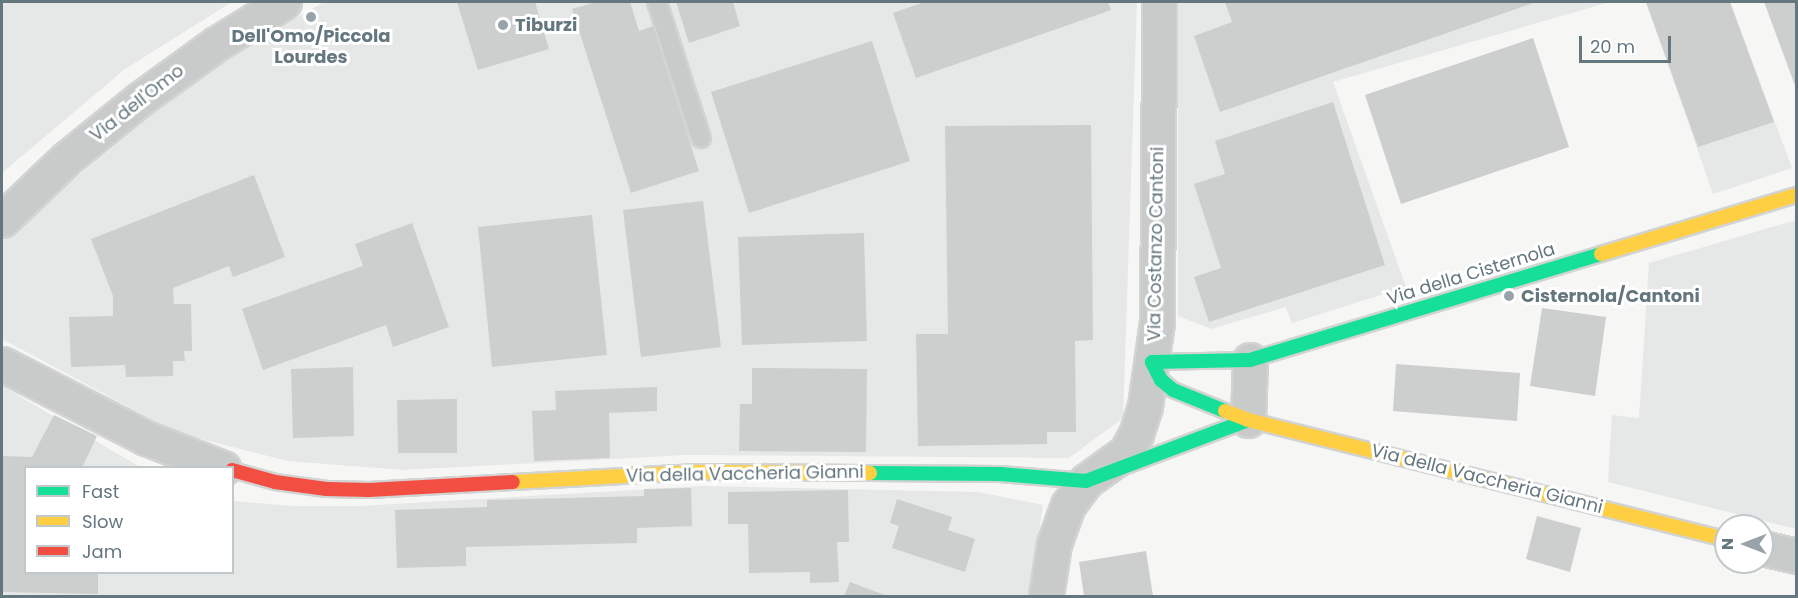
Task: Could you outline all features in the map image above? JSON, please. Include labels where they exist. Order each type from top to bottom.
[{"type":"street","name":"Via dell'Omo","points":[[2,220],[66,159],[155,87],[216,44],[284,2]]},
{"type":"street","name":"Via Costanzo Cantoni","points":[[1046,597],[1054,544],[1062,516],[1086,481],[1126,452],[1132,442],[1144,406],[1157,322],[1159,2]]},
{"type":"street","name":"Via della Cisternola","points":[[1152,362],[1250,360],[1797,195]]},
{"type":"street","points":[[1248,420],[1250,360]]},
{"type":"street","name":"Via della Vaccheria Gianni","points":[[1152,362],[1161,380],[1173,390],[1248,420],[1714,536]]},
{"type":"street","points":[[2,364],[146,438],[218,466]]},
{"type":"street","name":"Via della Vaccheria Gianni","points":[[234,471],[275,482],[327,489],[369,490],[697,472],[1000,474],[1086,481],[1248,420]]},
{"type":"street","points":[[1774,551],[1797,556]]},
{"type":"lane","points":[[657,2],[701,138]]},
{"type":"shaded area","points":[[2,2],[232,2],[125,69],[2,173]]},
{"type":"shaded area","points":[[324,2],[1137,2],[1123,418],[1069,458],[686,455],[403,470],[288,461],[177,433],[2,339],[2,238],[211,67]]},
{"type":"shaded area","points":[[1178,2],[1610,2],[1333,82],[1406,287],[1292,323],[1286,307],[1211,329],[1178,316]]},
{"type":"shaded area","points":[[1646,2],[1730,2],[1792,168],[1713,194]]},
{"type":"shaded area","points":[[1796,220],[1796,529],[1774,524],[1774,514],[1736,514],[1608,482],[1612,415],[1639,418],[1649,263]]},
{"type":"shaded area","points":[[2,386],[138,466],[24,466],[24,574],[234,574],[234,501],[291,506],[358,506],[704,486],[978,492],[1043,505],[1029,596],[2,596]]},
{"type":"building","name":"Tiburzi","points":[[457,2],[535,2],[549,49],[478,70]]},
{"type":"building","points":[[596,2],[630,2],[639,31],[653,26],[699,171],[631,193],[572,9]]},
{"type":"building","points":[[676,2],[733,2],[740,26],[689,43]]},
{"type":"building","points":[[925,2],[1108,2],[1111,10],[916,78],[893,13]]},
{"type":"building","points":[[1225,2],[1536,2],[1220,112],[1194,36],[1232,22]]},
{"type":"building","points":[[1646,2],[1730,2],[1774,122],[1698,147]]},
{"type":"building","points":[[1764,2],[1796,2],[1796,88]]},
{"type":"building","points":[[1533,38],[1569,147],[1401,204],[1365,95]]},
{"type":"building","points":[[872,41],[910,161],[749,213],[711,92]]},
{"type":"building","points":[[1333,102],[1385,265],[1209,322],[1194,277],[1221,268],[1194,184],[1225,174],[1215,141]]},
{"type":"building","points":[[1091,125],[1093,340],[1075,341],[1076,432],[1047,432],[1047,444],[918,446],[916,334],[948,334],[945,126]]},
{"type":"building","points":[[254,175],[285,257],[233,277],[229,266],[173,288],[174,304],[191,304],[192,351],[184,351],[185,361],[173,361],[173,376],[126,377],[125,365],[71,367],[69,317],[113,316],[113,296],[91,239]]},
{"type":"building","points":[[703,201],[721,347],[641,357],[623,210]]},
{"type":"building","points":[[592,215],[607,355],[492,367],[478,227]]},
{"type":"building","points":[[412,223],[449,327],[393,347],[386,325],[263,370],[242,309],[363,266],[355,244]]},
{"type":"building","points":[[864,233],[867,341],[742,345],[738,237]]},
{"type":"building","points":[[1542,308],[1606,317],[1595,396],[1530,386]]},
{"type":"building","points":[[1396,364],[1520,373],[1517,421],[1393,411]]},
{"type":"building","points":[[353,367],[354,436],[293,438],[291,369]]},
{"type":"building","points":[[752,368],[867,369],[866,452],[739,451],[740,404],[752,404]]},
{"type":"building","points":[[657,387],[657,411],[609,413],[610,458],[534,461],[532,411],[556,410],[555,391]]},
{"type":"building","points":[[457,399],[457,453],[398,453],[397,400]]},
{"type":"building","points":[[54,415],[97,436],[83,466],[24,466],[24,574],[98,574],[98,594],[2,592],[2,456],[32,457]]},
{"type":"building","points":[[691,488],[692,526],[637,528],[637,543],[466,547],[466,566],[397,568],[395,510],[487,507],[487,500],[644,496],[644,489]]},
{"type":"building","points":[[848,490],[849,542],[837,542],[839,582],[810,583],[810,572],[749,573],[748,524],[728,524],[728,492]]},
{"type":"building","points":[[897,499],[952,517],[948,530],[975,539],[965,572],[892,548],[899,526],[890,523]]},
{"type":"building","points":[[1537,516],[1581,528],[1570,572],[1526,559]]},
{"type":"building","points":[[1146,551],[1153,596],[1084,596],[1079,562]]},
{"type":"building","points":[[850,582],[887,596],[844,596]]},
{"type":"traffic: fast","points":[[1225,411],[1173,390],[1161,380],[1152,362],[1250,360],[1601,254]]},
{"type":"traffic: fast","points":[[870,473],[1000,474],[1086,481],[1248,420]]},
{"type":"traffic: slow","points":[[1601,254],[1796,195]]},
{"type":"traffic: slow","points":[[1225,411],[1248,420],[1714,536]]},
{"type":"traffic: slow","points":[[513,482],[697,472],[870,473]]},
{"type":"traffic: jam","points":[[234,471],[275,482],[327,489],[369,490],[513,482]]},
{"type":"place","name":"Dell'Omo/Piccola Lourdes","points":[[311,17]]},
{"type":"place","name":"Tiburzi","points":[[503,25]]},
{"type":"place","name":"Cisternola/Cantoni","points":[[1509,296]]}]
